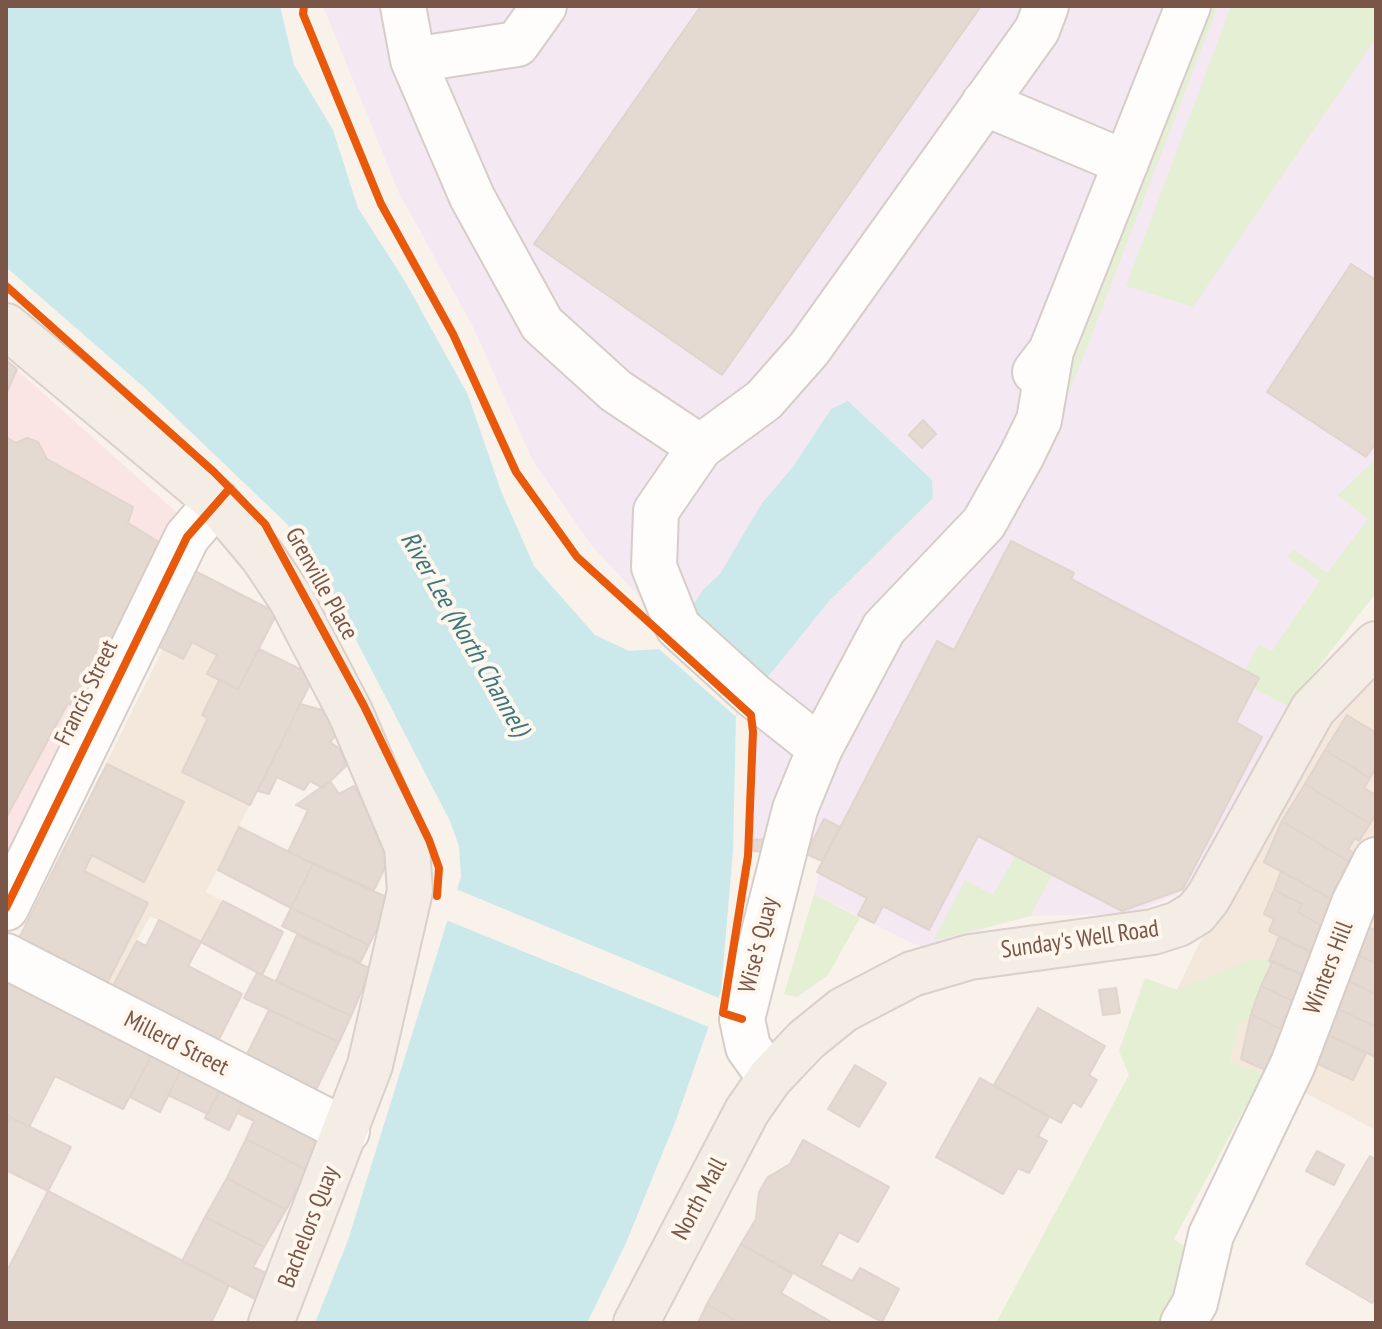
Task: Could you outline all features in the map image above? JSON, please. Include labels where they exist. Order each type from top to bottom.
[{"type":"main road","name":"Grenville Place","points":[[6,326],[217,502],[263,557],[291,599],[351,714],[407,847],[410,891],[370,1065],[347,1131]]},
{"type":"main road","name":"Sunday's Well Road","points":[[770,1078],[824,1024],[872,993],[912,974],[970,957],[1153,932],[1178,924],[1196,913],[1208,898],[1313,709],[1376,644]]},
{"type":"main road","name":"North Mall","points":[[636,1323],[747,1111],[770,1078]]},
{"type":"main road","name":"Bachelors Quay","points":[[271,1323],[347,1131]]},
{"type":"street","points":[[403,6],[413,60],[472,197],[542,324],[616,391],[700,447]]},
{"type":"street","points":[[413,60],[517,44],[544,6]]},
{"type":"street","points":[[820,748],[753,695],[678,627],[654,567],[656,511],[700,447],[764,400],[809,349],[1037,30],[1046,6]]},
{"type":"street","name":"Wise's Quay","points":[[770,1078],[748,1047],[742,1019],[795,809],[820,748],[884,628],[984,523],[1039,420],[1051,351],[1188,6]]},
{"type":"street","points":[[984,103],[1126,163]]},
{"type":"street","name":"Francis Street","points":[[6,908],[187,537],[217,502]]},
{"type":"street","name":"Winters Hill","points":[[1183,1323],[1195,1303],[1211,1235],[1286,1079],[1354,903],[1376,860]]},
{"type":"street","name":"Millerd Street","points":[[6,956],[347,1131]]},
{"type":"shaded area","points":[[323,6],[1376,6],[1376,593],[1296,692],[1192,888],[1131,914],[1030,916],[920,947],[814,894],[822,861],[806,854],[753,851],[756,721],[592,546],[533,461],[473,327],[399,193]]},
{"type":"shaded area","points":[[6,360],[185,520],[6,878]]},
{"type":"shaded area","points":[[192,642],[259,649],[314,676],[206,892],[223,901],[201,942],[150,916],[109,993],[16,944],[163,649],[183,659]]},
{"type":"shaded area","points":[[1376,679],[1376,1130],[1298,1089],[1230,1063],[1239,1021],[1249,1021],[1177,990],[1198,946],[1341,706]]},
{"type":"green space","points":[[1211,6],[1218,6],[1065,404],[1058,401]]},
{"type":"green space","points":[[1231,6],[1376,6],[1376,38],[1193,307],[1126,286]]},
{"type":"green space","points":[[1376,459],[1376,593],[1288,706],[1239,681],[1259,644],[1272,651],[1320,581],[1287,557],[1293,549],[1327,573],[1368,519],[1338,495]]},
{"type":"green space","points":[[1018,851],[1054,872],[1030,916],[933,941],[965,880],[993,895]]},
{"type":"green space","points":[[814,894],[860,918],[828,975],[797,997],[784,994]]},
{"type":"green space","points":[[1254,959],[1271,959],[1252,1021],[1239,1022],[1230,1062],[1263,1074],[1174,1239],[1193,1252],[1167,1323],[996,1323],[1129,1075],[1119,1051],[1145,978],[1177,990]]},
{"type":"water","name":"River Lee (North Channel)","points":[[6,6],[280,6],[294,65],[333,130],[358,208],[406,283],[468,395],[501,491],[534,566],[595,635],[629,651],[659,649],[703,590],[720,574],[762,503],[793,467],[831,409],[848,401],[932,480],[933,498],[830,600],[736,716],[733,851],[721,991],[676,1120],[626,1243],[587,1323],[315,1323],[348,1240],[461,877],[459,846],[450,821],[328,586],[287,524],[146,389],[6,267]]},
{"type":"pier","points":[[681,623],[758,690],[735,716],[659,649]]},
{"type":"pier","points":[[456,889],[719,998],[709,1027],[446,920]]},
{"type":"building","points":[[701,6],[981,6],[722,375],[534,244]]},
{"type":"building","points":[[1351,264],[1376,280],[1376,442],[1366,457],[1267,392]]},
{"type":"building","points":[[6,360],[17,369],[6,394]]},
{"type":"building","points":[[923,420],[936,434],[922,448],[909,435]]},
{"type":"building","points":[[6,437],[16,443],[27,438],[38,442],[47,459],[133,507],[128,523],[170,549],[86,713],[68,703],[6,818]]},
{"type":"building","points":[[1011,541],[1074,573],[1071,579],[1259,678],[1236,722],[1262,737],[1183,889],[1122,911],[978,836],[929,930],[883,906],[874,923],[858,915],[867,898],[817,872],[937,641],[954,650]]},
{"type":"building","points":[[195,571],[277,613],[238,689],[207,674],[217,655],[192,642],[183,659],[156,645]]},
{"type":"building","points":[[259,649],[314,676],[250,805],[182,772],[208,718],[202,715],[220,679],[238,689]]},
{"type":"building","points":[[300,704],[326,711],[339,731],[330,742],[340,749],[346,766],[323,788],[310,781],[304,790],[277,777],[269,794],[258,791]]},
{"type":"building","points":[[1347,715],[1376,733],[1376,768],[1370,778],[1325,750]]},
{"type":"building","points":[[1325,750],[1370,778],[1364,788],[1376,795],[1376,813],[1370,824],[1305,784]]},
{"type":"building","points":[[107,764],[184,802],[144,882],[92,855],[84,871],[148,903],[104,989],[16,944]]},
{"type":"building","points":[[330,781],[339,794],[354,786],[391,855],[374,890],[288,852],[308,810],[296,805]]},
{"type":"building","points":[[1305,784],[1370,824],[1359,841],[1355,838],[1348,849],[1361,858],[1356,866],[1282,821]]},
{"type":"building","points":[[824,819],[840,827],[822,861],[806,854]]},
{"type":"building","points":[[1282,821],[1356,866],[1339,903],[1264,862]]},
{"type":"building","points":[[239,827],[313,864],[291,908],[218,870]]},
{"type":"building","points":[[767,839],[767,852],[753,851],[753,840]]},
{"type":"building","points":[[313,864],[391,899],[369,945],[291,908]]},
{"type":"building","points":[[1281,871],[1339,903],[1327,929],[1298,912],[1302,904],[1274,890]]},
{"type":"building","points":[[1274,890],[1302,904],[1298,912],[1327,929],[1318,955],[1269,931],[1274,919],[1264,914]]},
{"type":"building","points":[[223,901],[283,932],[262,975],[201,942]]},
{"type":"building","points":[[291,908],[369,945],[360,963],[282,926]]},
{"type":"building","points":[[159,920],[201,942],[188,966],[242,994],[215,1047],[109,993],[137,941],[146,946]]},
{"type":"building","points":[[1366,926],[1376,931],[1376,964],[1353,952]]},
{"type":"building","points":[[297,935],[371,969],[351,1016],[276,981]]},
{"type":"building","points":[[1279,937],[1318,955],[1308,977],[1269,961]]},
{"type":"building","points":[[1353,952],[1376,964],[1376,994],[1342,978]]},
{"type":"building","points":[[1273,961],[1308,977],[1301,1005],[1261,986]]},
{"type":"building","points":[[257,973],[351,1016],[339,1042],[244,998]]},
{"type":"building","points":[[6,978],[154,1051],[123,1109],[55,1076],[29,1127],[6,1115]]},
{"type":"building","points":[[1342,978],[1376,994],[1376,1027],[1330,1005]]},
{"type":"building","points":[[1261,986],[1301,1005],[1289,1033],[1251,1014]]},
{"type":"building","points":[[1116,988],[1120,1013],[1103,1015],[1099,990]]},
{"type":"building","points":[[1330,1005],[1376,1027],[1376,1057],[1319,1031]]},
{"type":"building","points":[[1038,1008],[1105,1046],[1089,1075],[1097,1080],[1081,1107],[1073,1102],[1061,1123],[994,1085]]},
{"type":"building","points":[[269,1010],[339,1042],[313,1096],[243,1062]]},
{"type":"building","points":[[1251,1014],[1289,1033],[1279,1076],[1241,1059]]},
{"type":"building","points":[[1329,1035],[1366,1053],[1353,1080],[1316,1063]]},
{"type":"building","points":[[154,1051],[183,1066],[160,1112],[130,1097]]},
{"type":"building","points":[[855,1065],[886,1083],[859,1127],[828,1109]]},
{"type":"building","points":[[183,1066],[222,1085],[208,1114],[168,1095]]},
{"type":"building","points":[[980,1078],[1049,1117],[1038,1136],[1047,1141],[1029,1173],[1018,1168],[1003,1194],[936,1157]]},
{"type":"building","points":[[222,1085],[245,1097],[229,1130],[205,1118]]},
{"type":"building","points":[[245,1097],[326,1134],[307,1170],[246,1139],[254,1121],[238,1113]]},
{"type":"building","points":[[10,1117],[71,1147],[48,1191],[6,1170],[6,1125]]},
{"type":"building","points":[[246,1139],[307,1170],[286,1210],[227,1178]]},
{"type":"building","points":[[803,1140],[889,1187],[858,1242],[839,1232],[821,1265],[852,1281],[860,1268],[899,1289],[882,1322],[741,1244],[756,1219],[759,1192],[768,1177],[790,1164]]},
{"type":"building","points":[[1317,1151],[1344,1165],[1334,1185],[1306,1171]]},
{"type":"building","points":[[1370,1156],[1376,1160],[1376,1297],[1372,1303],[1306,1264]]},
{"type":"building","points":[[227,1178],[286,1210],[264,1247],[205,1217]]},
{"type":"building","points":[[48,1191],[229,1285],[211,1323],[6,1323],[6,1273]]},
{"type":"building","points":[[205,1217],[264,1247],[253,1267],[272,1276],[261,1302],[182,1261]]},
{"type":"building","points":[[741,1244],[792,1274],[781,1293],[833,1323],[740,1323],[707,1304]]},
{"type":"building","points":[[707,1304],[740,1323],[698,1323]]},
{"type":"cycle path","points":[[304,6],[303,14],[381,204],[453,334],[516,472],[577,557],[751,715],[748,856],[723,1013],[742,1019]]},
{"type":"cycle path","points":[[6,286],[214,472],[265,524],[364,706],[429,840],[439,868],[437,896]]},
{"type":"cycle path","points":[[6,908],[187,537],[230,488]]}]
